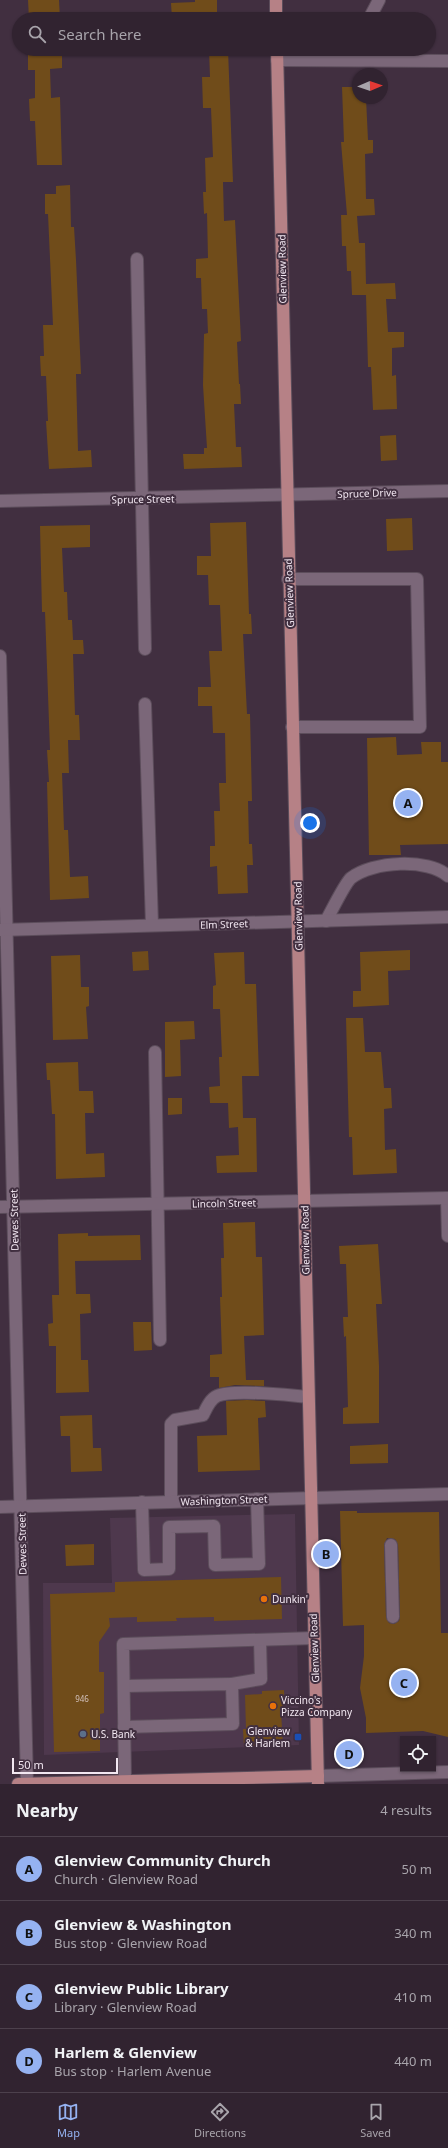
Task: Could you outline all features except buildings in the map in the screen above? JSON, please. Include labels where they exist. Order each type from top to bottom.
[{"type":"main road","points":[[276,0],[276,12]]},
{"type":"main road","name":"Glenview Road","points":[[277,56],[286,496],[305,1201],[310,1497],[318,1780]]},
{"type":"main road","points":[[18,1784],[125,1781],[203,1782],[228,1778],[318,1780]]},
{"type":"main road","points":[[228,1778],[247,1784]]},
{"type":"street","points":[[373,12],[379,0]]},
{"type":"street","points":[[373,56],[448,61]]},
{"type":"street","points":[[137,259],[145,649]]},
{"type":"street","name":"Spruce Drive","points":[[286,496],[448,491]]},
{"type":"street","name":"Spruce Street","points":[[0,501],[286,496]]},
{"type":"street","points":[[288,579],[417,579],[420,727],[292,727]]},
{"type":"street","name":"Dewes Street","points":[[0,656],[3,930],[14,1207],[27,1784]]},
{"type":"street","points":[[145,704],[152,926]]},
{"type":"street","points":[[326,921],[351,878],[377,867],[402,864],[421,864],[440,869],[448,876]]},
{"type":"street","name":"Elm Street","points":[[3,930],[448,917]]},
{"type":"street","points":[[155,1052],[159,1204],[160,1340]]},
{"type":"street","points":[[448,1198],[448,1236]]},
{"type":"street","name":"Lincoln Street","points":[[0,1207],[448,1198]]},
{"type":"street","points":[[171,1501],[170,1441],[171,1424],[175,1420],[203,1416],[216,1396],[223,1394],[269,1394],[308,1397]]},
{"type":"street","name":"Washington Street","points":[[0,1507],[257,1498],[448,1494]]},
{"type":"street","points":[[142,1502],[144,1570],[169,1569],[168,1527],[214,1526],[215,1565],[259,1564],[257,1498]]},
{"type":"street","points":[[391,1545],[393,1617]]},
{"type":"street","points":[[125,1781],[123,1644],[314,1638]]},
{"type":"street","points":[[124,1686],[232,1684],[261,1678],[260,1640]]},
{"type":"street","points":[[124,1727],[233,1724],[232,1684]]},
{"type":"street","points":[[318,1780],[351,1780],[448,1772]]},
{"type":"shaded area","points":[[295,1514],[299,1745],[44,1755],[43,1583],[112,1583],[110,1518]]},
{"type":"place","name":"Glenview Community Church","points":[[408,803]]},
{"type":"place","name":"Glenview & Washington","points":[[326,1554]]},
{"type":"place","name":"Dunkin'","points":[[264,1599]]},
{"type":"place","name":"Glenview Public Library","points":[[404,1683]]},
{"type":"place","name":"Viccino's Pizza Company","points":[[273,1706]]},
{"type":"place","name":"U.S. Bank","points":[[83,1734]]},
{"type":"place","name":"Glenview & Harlem","points":[[298,1737]]},
{"type":"place","name":"Harlem & Glenview","points":[[349,1754]]}]
